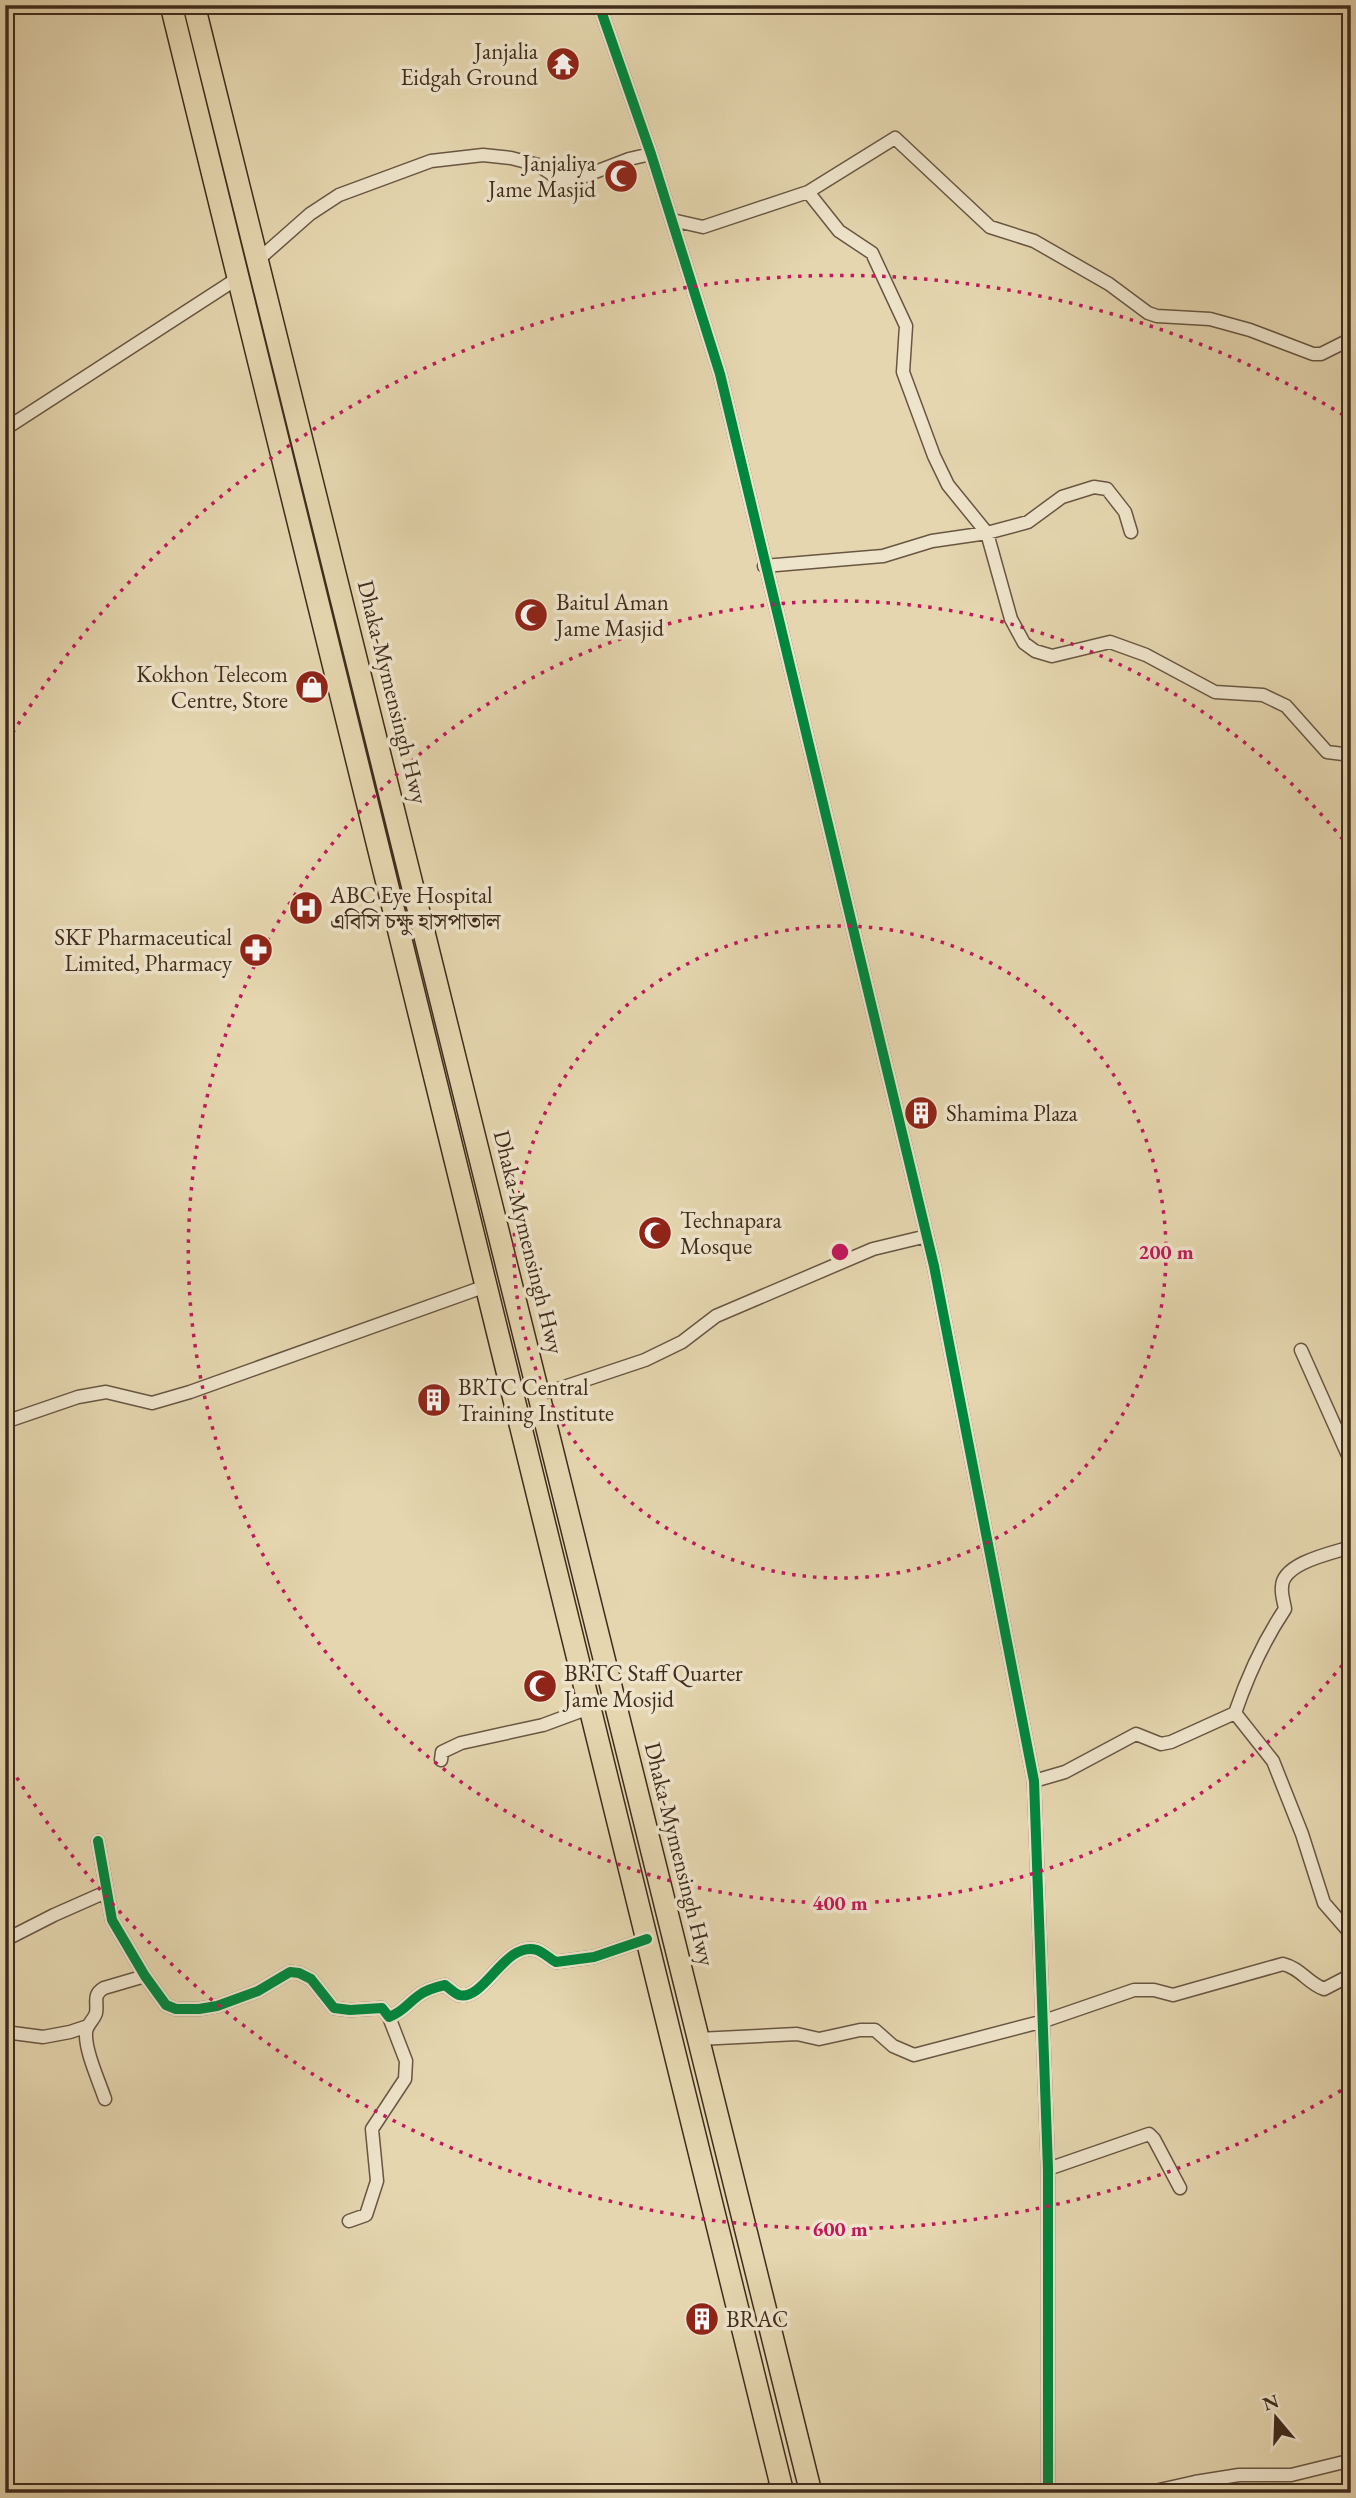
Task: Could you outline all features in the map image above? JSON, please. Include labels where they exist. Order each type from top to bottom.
[{"type":"highway","points":[[171,5],[647,1939],[776,2490]]},
{"type":"highway","name":"Dhaka-Mymensingh Hwy","points":[[194,5],[259,258],[811,2493]]},
{"type":"street","points":[[599,5],[651,155],[720,374],[927,1236],[1034,1781],[1048,2169],[1048,2493]]},
{"type":"street","points":[[672,220],[704,227],[808,192],[895,138],[990,227],[1034,241],[1109,284],[1148,313],[1157,316],[1210,319],[1250,330],[1313,354],[1321,354],[1351,340]]},
{"type":"street","points":[[259,258],[310,215],[339,195],[431,161],[483,155],[511,158],[538,165],[559,179],[577,179],[629,159],[651,155]]},
{"type":"street","points":[[808,192],[839,231],[872,253],[906,326],[903,372],[934,456],[947,485],[987,533],[1011,619],[1024,643],[1035,651],[1052,656],[1110,642],[1146,655],[1215,692],[1263,695],[1286,706],[1327,752],[1351,755]]},
{"type":"street","points":[[5,429],[238,278]]},
{"type":"street","points":[[764,566],[883,556],[932,541],[987,533],[1028,522],[1062,497],[1094,487],[1107,489],[1125,512],[1131,532]]},
{"type":"street","points":[[540,1395],[645,1360],[682,1342],[716,1316],[873,1249],[927,1236]]},
{"type":"street","points":[[5,1422],[78,1397],[106,1392],[152,1403],[190,1392],[486,1286]]},
{"type":"street","points":[[1301,1350],[1351,1462]]},
{"type":"street","points":[[1034,1781],[1065,1772],[1136,1734],[1161,1744],[1171,1742],[1234,1713],[1258,1653],[1285,1609],[1281,1585],[1285,1575],[1295,1566],[1351,1547]]},
{"type":"street","points":[[441,1760],[442,1752],[461,1743],[543,1726],[589,1708]]},
{"type":"street","points":[[1234,1713],[1273,1760],[1302,1835],[1324,1903],[1351,1934]]},
{"type":"street","points":[[98,1841],[112,1920],[145,1976],[166,2005],[176,2009],[198,2010],[258,1991],[290,1972],[312,1979],[334,2008],[382,2008],[389,2017],[406,2061],[405,2079],[372,2129],[377,2181],[370,2207],[366,2215],[349,2221]]},
{"type":"street","points":[[5,1940],[106,1892]]},
{"type":"street","points":[[389,2017],[402,2012],[419,1995],[435,1987],[446,1985],[462,1996],[474,1993],[517,1953],[537,1950],[556,1962],[594,1957],[647,1939]]},
{"type":"street","points":[[698,2039],[797,2034],[819,2039],[860,2030],[875,2030],[893,2046],[914,2055],[1044,2021],[1134,1990],[1154,1990],[1173,1995],[1283,1964],[1297,1968],[1312,1984],[1324,1989],[1351,1975]]},
{"type":"street","points":[[105,2099],[87,2041],[86,2030],[96,2012],[95,2001],[99,1992],[145,1976]]},
{"type":"street","points":[[5,2032],[43,2037],[88,2026]]},
{"type":"street","points":[[1048,2169],[1149,2134],[1153,2136],[1180,2188]]},
{"type":"street","points":[[1146,2493],[1239,2475],[1292,2475],[1344,2462],[1351,2463]]},
{"type":"cycle path","points":[[599,5],[651,154],[720,374],[934,1266],[1034,1781],[1048,2169],[1048,2493]]},
{"type":"cycle path","points":[[98,1841],[112,1920],[145,1976],[166,2005],[176,2009],[217,2006],[258,1991],[290,1972],[311,1979],[334,2008],[382,2008],[389,2017],[427,1990],[445,1985],[459,1995],[468,1995],[477,1990],[505,1962],[525,1949],[542,1952],[556,1962],[594,1957],[647,1939]]},
{"type":"place","name":"Janjalia Eidgah Ground","points":[[563,64]]},
{"type":"place","name":"Janjaliya Jame Masjid","points":[[621,176]]},
{"type":"place","name":"Baitul Aman Jame Masjid","points":[[531,615]]},
{"type":"place","name":"Kokhon Telecom Centre, Store","points":[[312,687]]},
{"type":"place","name":"ABC Eye Hospital এবিসি চক্ষু হাসপাতাল","points":[[306,908]]},
{"type":"place","name":"SKF Pharmaceutical Limited, Pharmacy","points":[[256,950]]},
{"type":"place","name":"Shamima Plaza","points":[[921,1113]]},
{"type":"place","name":"Technapara Mosque","points":[[655,1233]]},
{"type":"place","name":"BRTC Central Training Institute","points":[[434,1400]]},
{"type":"place","name":"BRTC Staff Quarter Jame Mosjid","points":[[540,1686]]},
{"type":"place","name":"BRAC","points":[[702,2319]]}]
